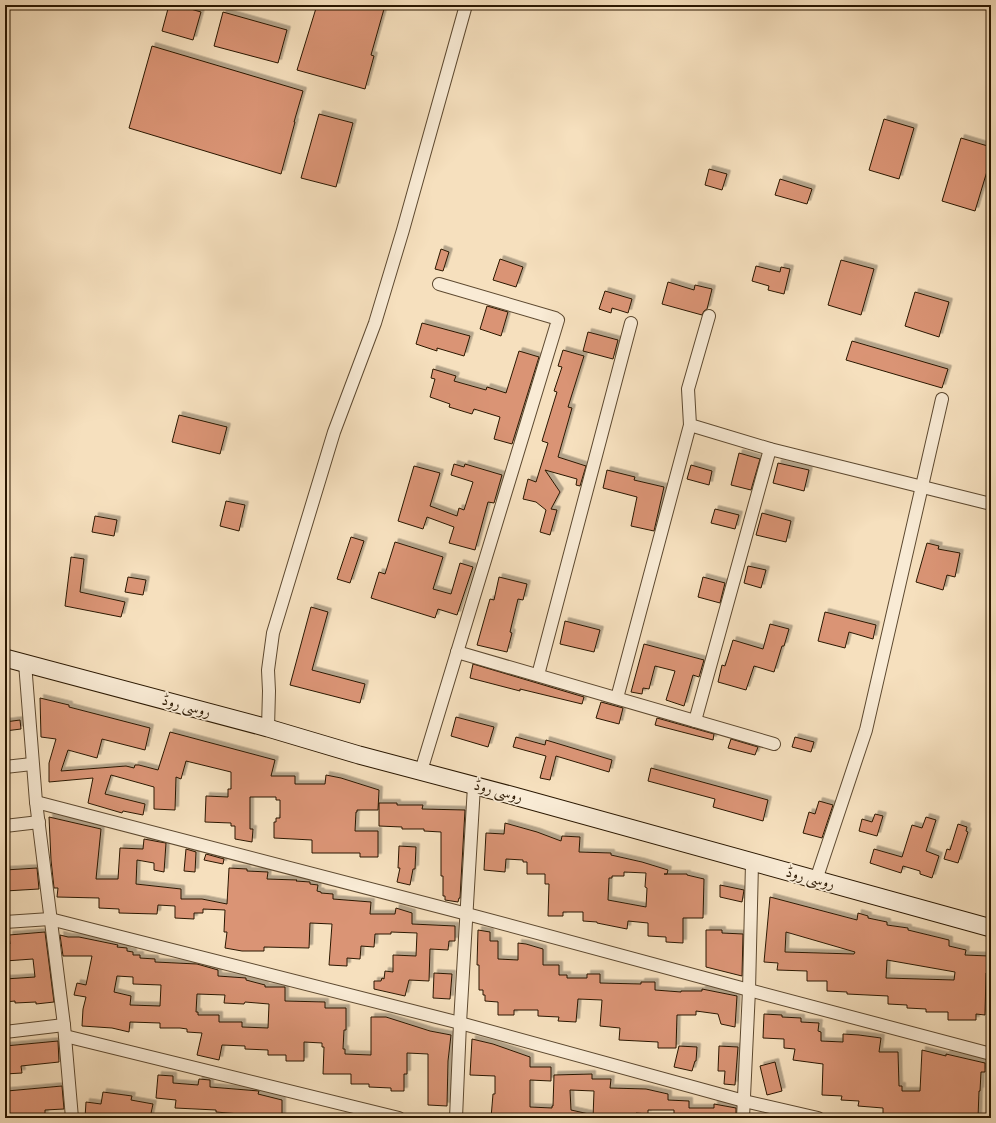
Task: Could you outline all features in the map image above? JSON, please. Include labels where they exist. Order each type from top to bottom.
[{"type":"main road","name":"روسی روڈ","points":[[5,658],[268,728],[360,756],[421,771],[991,928]]},
{"type":"street","points":[[268,728],[268,670],[273,633],[334,432],[377,316],[403,230],[466,5]]},
{"type":"street","points":[[421,771],[558,320],[439,284]]},
{"type":"street","points":[[616,698],[690,425],[688,389],[709,316]]},
{"type":"street","points":[[538,675],[631,323]]},
{"type":"street","points":[[816,880],[866,730],[942,399]]},
{"type":"street","points":[[690,425],[770,449],[991,504]]},
{"type":"street","points":[[695,721],[770,449]]},
{"type":"street","points":[[457,652],[774,744]]},
{"type":"street","points":[[25,663],[32,764],[50,919],[65,1030],[72,1118]]},
{"type":"street","points":[[5,767],[32,764]]},
{"type":"street","points":[[456,1118],[474,786]]},
{"type":"street","points":[[36,802],[468,914],[991,1054]]},
{"type":"street","points":[[5,826],[39,822]]},
{"type":"street","points":[[743,1118],[749,990],[752,863]]},
{"type":"street","points":[[5,922],[50,919],[460,1023],[744,1100],[818,1118]]},
{"type":"street","points":[[5,1032],[65,1030],[399,1118]]},
{"type":"building","points":[[169,5],[177,5],[201,12],[193,40],[162,31]]},
{"type":"building","points":[[317,5],[369,5],[384,9],[371,55],[374,56],[365,89],[297,70]]},
{"type":"building","points":[[223,12],[287,30],[278,63],[214,46]]},
{"type":"building","points":[[152,46],[303,91],[281,174],[129,128]]},
{"type":"building","points":[[319,114],[353,123],[336,187],[301,178]]},
{"type":"building","points":[[884,119],[914,128],[899,179],[869,170]]},
{"type":"building","points":[[961,138],[991,147],[991,158],[975,211],[942,201]]},
{"type":"building","points":[[709,169],[727,174],[722,190],[705,185]]},
{"type":"building","points":[[780,179],[812,189],[807,204],[775,195]]},
{"type":"building","points":[[441,249],[449,252],[443,271],[435,269]]},
{"type":"building","points":[[500,259],[523,267],[516,287],[493,280]]},
{"type":"building","points":[[841,260],[874,269],[861,315],[828,305]]},
{"type":"building","points":[[756,266],[780,272],[781,267],[790,269],[784,294],[768,290],[769,286],[752,281]]},
{"type":"building","points":[[668,282],[694,290],[695,285],[712,289],[707,309],[702,315],[662,304]]},
{"type":"building","points":[[605,291],[632,299],[628,313],[612,308],[611,313],[599,309]]},
{"type":"building","points":[[915,292],[949,302],[939,337],[905,326]]},
{"type":"building","points":[[487,306],[508,312],[501,336],[480,329]]},
{"type":"building","points":[[422,323],[470,336],[464,356],[437,348],[437,351],[416,344]]},
{"type":"building","points":[[588,332],[618,340],[613,359],[583,351]]},
{"type":"building","points":[[852,341],[948,369],[942,388],[846,360]]},
{"type":"building","points":[[563,350],[584,356],[568,407],[572,408],[558,457],[586,466],[580,486],[576,485],[577,479],[545,470],[560,492],[551,509],[557,510],[550,535],[540,532],[546,510],[536,502],[523,499],[528,479],[536,482],[548,443],[542,441],[557,392],[554,391],[562,367],[558,366]]},
{"type":"building","points":[[519,351],[539,357],[512,444],[494,439],[500,417],[474,409],[472,414],[449,407],[450,404],[430,397],[435,379],[431,378],[433,369],[456,376],[454,381],[486,390],[487,387],[506,393]]},
{"type":"building","points":[[179,415],[227,427],[220,454],[172,442]]},
{"type":"building","points":[[739,453],[760,459],[751,490],[731,485]]},
{"type":"building","points":[[778,463],[809,470],[804,491],[773,483]]},
{"type":"building","points":[[454,464],[464,467],[465,464],[502,475],[494,503],[488,502],[475,550],[449,543],[454,527],[427,517],[423,529],[398,521],[414,466],[440,473],[430,506],[457,516],[459,508],[464,510],[473,482],[451,475]]},
{"type":"building","points":[[691,465],[712,471],[709,485],[687,479]]},
{"type":"building","points":[[607,470],[635,477],[634,480],[664,487],[654,531],[631,526],[637,497],[603,488]]},
{"type":"building","points":[[226,501],[245,505],[239,531],[220,526]]},
{"type":"building","points":[[715,509],[739,515],[735,529],[711,523]]},
{"type":"building","points":[[762,513],[791,521],[786,542],[756,535]]},
{"type":"building","points":[[95,516],[117,520],[114,536],[92,532]]},
{"type":"building","points":[[351,537],[364,541],[350,583],[337,579]]},
{"type":"building","points":[[395,542],[443,557],[433,589],[451,594],[460,563],[473,567],[457,615],[438,609],[435,618],[371,598],[379,572],[385,574]]},
{"type":"building","points":[[927,543],[939,546],[938,549],[960,553],[955,577],[947,575],[943,590],[916,582]]},
{"type":"building","points":[[71,557],[84,559],[80,592],[125,602],[121,617],[65,606]]},
{"type":"building","points":[[748,566],[766,570],[761,588],[744,583]]},
{"type":"building","points":[[128,577],[146,580],[143,595],[125,592]]},
{"type":"building","points":[[499,577],[527,584],[523,600],[518,599],[507,652],[477,645],[490,599],[494,600]]},
{"type":"building","points":[[703,577],[725,583],[720,603],[698,597]]},
{"type":"building","points":[[311,607],[328,612],[312,670],[365,684],[360,703],[290,685]]},
{"type":"building","points":[[825,612],[876,625],[873,639],[849,632],[845,648],[818,641]]},
{"type":"building","points":[[565,621],[600,630],[594,652],[560,644]]},
{"type":"building","points":[[770,624],[789,629],[774,672],[754,666],[746,690],[718,682],[722,665],[725,666],[733,640],[763,649]]},
{"type":"building","points":[[644,644],[704,660],[699,677],[693,675],[684,706],[666,700],[675,671],[655,666],[649,689],[643,688],[642,694],[631,692]]},
{"type":"building","points":[[473,664],[584,697],[582,704],[520,689],[520,691],[470,678]]},
{"type":"building","points":[[40,698],[150,728],[145,750],[102,739],[97,758],[68,750],[61,771],[126,766],[134,768],[135,765],[158,770],[170,732],[275,760],[271,776],[295,776],[295,784],[325,784],[326,775],[379,790],[378,810],[357,810],[355,831],[378,831],[378,857],[360,857],[360,853],[312,853],[312,840],[274,838],[274,822],[276,822],[276,818],[280,818],[280,800],[276,800],[276,797],[250,797],[250,829],[253,829],[252,842],[235,839],[235,826],[231,826],[231,823],[205,822],[206,796],[228,797],[228,789],[231,789],[231,772],[186,761],[181,779],[176,777],[175,810],[154,809],[154,787],[111,775],[105,794],[145,804],[143,815],[123,811],[122,813],[88,803],[93,778],[49,782],[49,763],[56,739],[41,737]]},
{"type":"building","points":[[601,702],[623,708],[619,724],[596,718]]},
{"type":"building","points":[[456,717],[494,727],[488,747],[451,736]]},
{"type":"building","points":[[657,718],[714,734],[713,740],[655,725]]},
{"type":"building","points":[[20,720],[21,729],[5,731],[5,722]]},
{"type":"building","points":[[516,737],[545,745],[546,740],[612,760],[609,772],[556,756],[550,780],[540,778],[546,756],[513,747]]},
{"type":"building","points":[[795,737],[814,742],[811,752],[792,747]]},
{"type":"building","points":[[731,739],[758,747],[755,755],[728,748]]},
{"type":"building","points":[[651,768],[768,800],[763,821],[713,807],[715,799],[648,781]]},
{"type":"building","points":[[819,801],[833,805],[822,838],[803,833],[809,812],[815,814]]},
{"type":"building","points":[[379,803],[423,805],[422,809],[465,810],[460,898],[458,902],[445,900],[445,896],[443,896],[443,876],[441,876],[441,832],[424,831],[424,829],[402,829],[402,827],[379,826]]},
{"type":"building","points":[[875,814],[883,816],[877,836],[859,831],[862,819],[872,822]]},
{"type":"building","points":[[49,817],[101,829],[96,879],[118,879],[120,848],[143,849],[144,839],[166,843],[164,872],[154,870],[154,863],[137,860],[136,884],[181,889],[181,899],[202,899],[227,904],[229,868],[268,872],[267,879],[297,880],[296,881],[310,882],[310,884],[318,885],[317,891],[321,893],[333,894],[333,899],[371,902],[370,914],[395,914],[396,908],[412,913],[412,924],[455,926],[455,941],[449,941],[448,950],[430,949],[429,981],[409,980],[405,996],[374,989],[374,981],[381,981],[382,978],[384,979],[385,971],[393,972],[393,955],[416,956],[417,933],[391,932],[391,934],[375,934],[374,947],[361,946],[360,959],[347,958],[347,966],[329,965],[332,924],[310,923],[309,948],[264,947],[264,951],[242,951],[225,948],[227,932],[224,932],[225,910],[203,909],[203,913],[194,913],[194,919],[175,918],[175,906],[158,905],[157,914],[119,913],[119,909],[99,908],[99,898],[57,897],[58,888],[54,888],[51,860]]},
{"type":"building","points":[[926,817],[936,820],[926,851],[939,856],[932,878],[920,874],[920,871],[903,866],[901,873],[870,863],[874,849],[902,857],[912,825],[922,828]]},
{"type":"building","points":[[505,823],[537,832],[561,841],[562,836],[580,837],[579,852],[611,853],[611,855],[668,870],[667,874],[687,874],[704,879],[703,918],[683,918],[683,943],[666,942],[666,937],[648,936],[648,923],[628,921],[627,929],[597,922],[583,921],[583,912],[563,912],[563,916],[548,916],[549,884],[545,884],[545,874],[527,874],[527,862],[523,862],[523,860],[506,859],[505,872],[484,870],[486,833],[504,834]],"holes":[[[624,872],[646,873],[646,907],[608,900],[609,878],[612,878],[612,876],[624,876]]]},
{"type":"building","points":[[958,824],[967,827],[966,831],[968,832],[958,863],[944,859],[947,849],[950,850]]},
{"type":"building","points":[[399,846],[416,847],[415,869],[413,869],[410,885],[397,882],[400,868],[398,868]]},
{"type":"building","points":[[186,849],[196,852],[195,872],[184,871]]},
{"type":"building","points":[[206,854],[224,859],[223,864],[204,860]]},
{"type":"building","points":[[37,868],[39,889],[5,891],[5,870]]},
{"type":"building","points":[[720,885],[744,890],[742,902],[720,897]]},
{"type":"building","points":[[770,897],[857,920],[858,913],[868,916],[868,918],[887,922],[887,925],[908,928],[908,930],[949,940],[949,946],[966,950],[965,955],[989,956],[988,973],[986,973],[985,1015],[976,1014],[976,1020],[948,1020],[948,1012],[926,1012],[926,1009],[907,1008],[907,1005],[888,1004],[888,996],[847,994],[847,992],[827,991],[827,981],[807,981],[807,971],[777,970],[778,963],[764,962]],"holes":[[[786,932],[855,952],[854,954],[785,952]],[[887,960],[955,972],[954,980],[886,978]]]},
{"type":"building","points":[[478,930],[490,932],[490,941],[498,941],[498,959],[518,960],[518,943],[526,944],[543,949],[543,965],[559,965],[559,975],[567,975],[567,978],[587,978],[587,974],[600,974],[600,983],[641,984],[641,982],[655,982],[655,990],[681,992],[702,991],[702,989],[737,996],[735,1027],[721,1024],[718,1014],[696,1011],[696,1015],[677,1015],[676,1048],[658,1048],[658,1042],[619,1040],[620,1028],[600,1026],[602,1000],[578,999],[576,1022],[558,1021],[559,1017],[538,1016],[538,1010],[514,1010],[514,1015],[498,1015],[498,1002],[485,1001],[483,990],[479,990],[479,965],[477,965]]},
{"type":"building","points":[[706,930],[722,930],[722,933],[743,934],[742,976],[706,967]]},
{"type":"building","points":[[45,932],[54,1002],[36,1004],[36,1002],[5,1002],[5,979],[35,977],[33,959],[5,961],[5,945],[10,944],[9,935]]},
{"type":"building","points":[[60,935],[79,937],[118,945],[117,947],[127,948],[127,951],[133,952],[133,955],[140,955],[140,958],[155,959],[155,962],[197,964],[218,970],[218,976],[246,978],[246,980],[265,985],[265,987],[285,987],[285,1001],[325,1002],[325,1008],[346,1008],[346,1030],[344,1030],[343,1049],[345,1049],[345,1054],[371,1055],[371,1017],[386,1017],[430,1031],[451,1035],[448,1061],[447,1106],[428,1105],[428,1054],[407,1053],[407,1074],[404,1074],[404,1091],[391,1091],[391,1088],[369,1087],[369,1084],[351,1084],[351,1074],[323,1074],[324,1047],[322,1047],[322,1043],[304,1042],[304,1061],[286,1061],[286,1055],[268,1055],[268,1050],[245,1049],[245,1046],[222,1045],[219,1060],[197,1055],[202,1033],[187,1032],[187,1029],[160,1028],[160,1023],[130,1022],[129,1032],[112,1028],[82,1026],[83,1009],[86,997],[74,995],[77,983],[86,985],[92,956],[63,956]],"holes":[[[117,976],[133,977],[133,984],[161,985],[160,1006],[130,1005],[131,996],[114,992]],[[197,994],[225,995],[224,1003],[244,1004],[245,1002],[269,1004],[268,1028],[242,1027],[242,1022],[219,1022],[219,1015],[198,1015],[198,1012],[196,1012]]]},
{"type":"building","points":[[434,973],[452,974],[450,999],[433,998]]},
{"type":"building","points":[[764,1014],[801,1018],[801,1022],[819,1023],[818,1031],[821,1032],[821,1041],[843,1042],[843,1034],[881,1038],[879,1052],[898,1052],[899,1086],[902,1086],[902,1091],[920,1091],[922,1050],[985,1063],[985,1072],[981,1072],[978,1118],[903,1118],[903,1115],[883,1114],[883,1108],[858,1106],[859,1101],[841,1100],[842,1096],[822,1095],[823,1064],[793,1060],[795,1049],[784,1048],[784,1039],[763,1038]]},
{"type":"building","points":[[472,1039],[493,1044],[530,1057],[530,1067],[551,1067],[551,1081],[530,1080],[530,1107],[552,1108],[554,1075],[592,1074],[592,1079],[611,1079],[610,1088],[646,1089],[668,1094],[668,1100],[689,1101],[689,1108],[714,1108],[714,1104],[736,1108],[736,1118],[681,1118],[681,1114],[674,1114],[674,1110],[648,1110],[648,1114],[636,1113],[635,1118],[593,1118],[594,1091],[570,1090],[571,1110],[589,1114],[589,1118],[491,1118],[493,1094],[495,1094],[495,1076],[470,1075]]},
{"type":"building","points":[[58,1041],[59,1062],[21,1066],[22,1073],[5,1074],[5,1046]]},
{"type":"building","points":[[679,1046],[697,1047],[696,1061],[692,1071],[674,1067]]},
{"type":"building","points":[[719,1046],[738,1047],[735,1085],[724,1084],[725,1071],[718,1071]]},
{"type":"building","points":[[775,1062],[782,1091],[767,1095],[760,1066]]},
{"type":"building","points":[[158,1075],[173,1076],[173,1083],[198,1085],[199,1079],[210,1080],[210,1087],[259,1091],[258,1094],[282,1100],[282,1118],[240,1118],[240,1114],[216,1112],[216,1110],[175,1108],[176,1100],[156,1098]]},
{"type":"building","points":[[62,1086],[64,1109],[45,1110],[45,1115],[10,1118],[7,1091]]},
{"type":"building","points":[[103,1092],[132,1096],[131,1100],[153,1104],[150,1118],[85,1118],[86,1102],[101,1104]]}]
